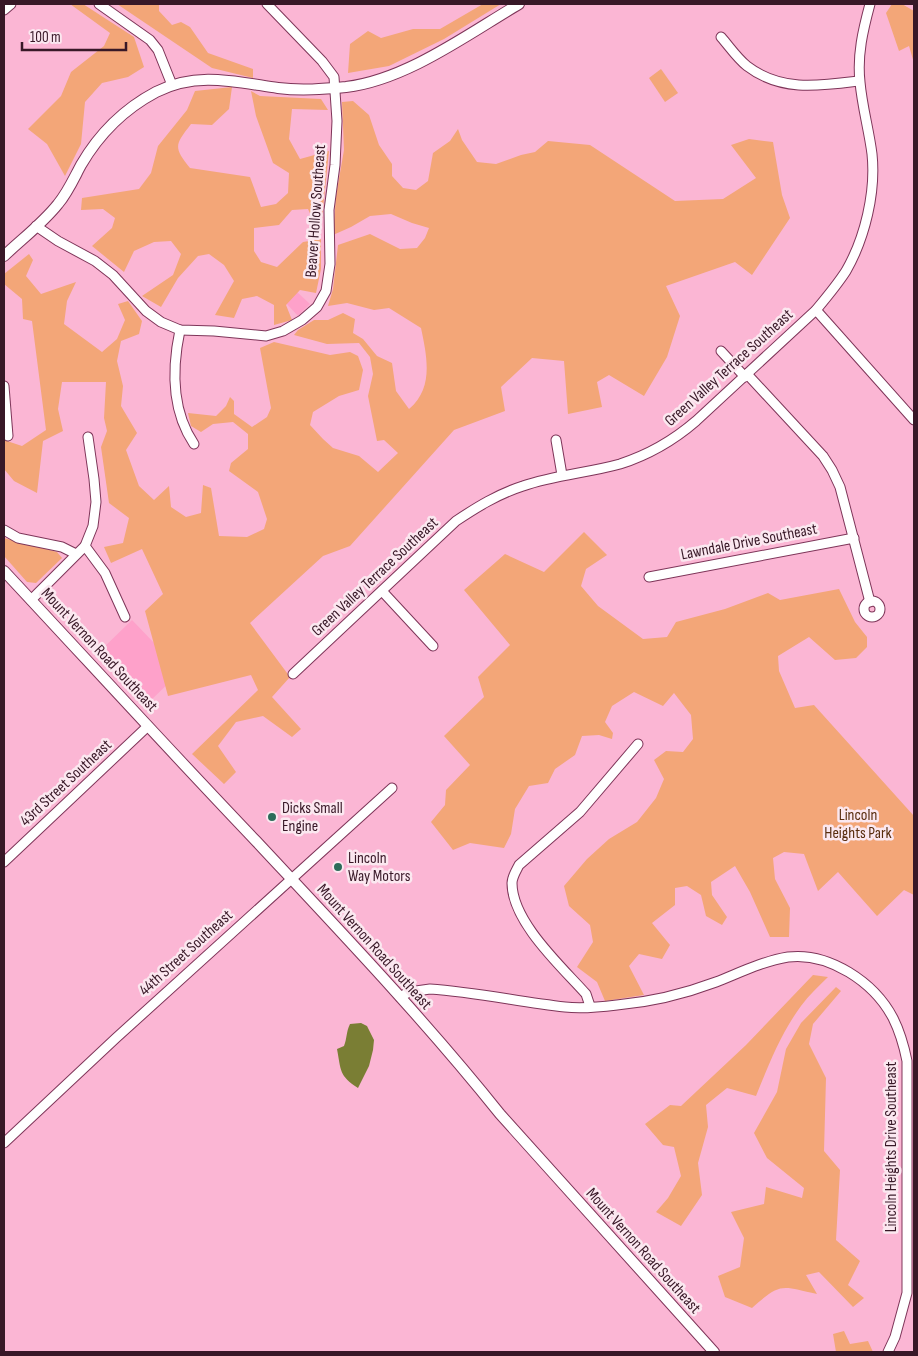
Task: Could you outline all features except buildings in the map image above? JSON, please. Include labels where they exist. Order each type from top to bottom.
[{"type":"main road","points":[[4,256],[58,205],[68,191],[90,150],[107,129],[143,100],[172,85],[207,79],[220,79],[308,90],[349,86],[378,79],[430,57],[517,4]]},
{"type":"main road","name":"Mount Vernon Road Southeast","points":[[4,571],[400,997],[500,1114],[714,1352]]},
{"type":"street","points":[[4,10],[11,4]]},
{"type":"street","points":[[99,4],[150,40],[158,50],[172,85]]},
{"type":"street","name":"Beaver Hollow Southeast","points":[[36,226],[58,241],[95,261],[113,275],[146,311],[161,322],[180,330],[214,330],[266,336],[282,331],[302,320],[317,307],[326,291],[330,264],[328,210],[335,165],[337,122],[334,76],[267,4]]},
{"type":"street","name":"Green Valley Terrace Southeast","points":[[293,674],[456,521],[478,506],[523,485],[562,475],[621,464],[663,445],[696,422],[816,310],[832,292],[846,271],[863,228],[869,205],[872,155],[860,81],[860,56],[862,32],[870,4]]},
{"type":"street","points":[[721,37],[745,65],[765,77],[784,84],[804,85],[860,81]]},
{"type":"street","points":[[816,310],[914,420]]},
{"type":"street","points":[[180,330],[175,354],[177,400],[184,425],[194,444]]},
{"type":"street","points":[[721,351],[822,456],[832,470],[840,487],[870,602]]},
{"type":"street","points":[[4,386],[8,436]]},
{"type":"street","points":[[31,600],[85,546],[93,526],[96,502],[88,437]]},
{"type":"street","points":[[556,440],[562,475]]},
{"type":"street","points":[[4,530],[18,538],[62,547],[76,554]]},
{"type":"street","name":"Lawndale Drive Southeast","points":[[649,576],[854,538]]},
{"type":"street","points":[[85,546],[105,573],[124,617]]},
{"type":"street","points":[[382,591],[433,646]]},
{"type":"street","name":"43rd Street Southeast","points":[[4,862],[148,726]]},
{"type":"street","points":[[590,1006],[586,994],[524,922],[515,902],[512,882],[519,865],[580,812],[638,744]]},
{"type":"street","name":"44th Street Southeast","points":[[4,1143],[291,878],[392,788]]},
{"type":"street","name":"Lincoln Heights Drive Southeast","points":[[400,997],[420,989],[430,989],[567,1007],[617,1005],[664,998],[698,988],[778,959],[790,957],[827,962],[847,971],[864,983],[881,1000],[893,1018],[902,1038],[907,1061],[911,1116],[907,1294],[895,1337],[888,1352]]},
{"type":"shaded area","points":[[296,291],[310,304],[298,316],[285,302]]},
{"type":"shaded area","points":[[132,620],[181,671],[146,705],[97,654]]},
{"type":"shaded area","points":[[361,1023],[367,1026],[374,1040],[369,1066],[358,1088],[344,1076],[337,1049],[344,1046],[350,1024]]},
{"type":"green space","points":[[70,4],[83,4],[134,37],[144,67],[128,77],[102,83],[85,102],[81,144],[65,176],[47,144],[28,129],[61,96],[71,72],[104,46],[110,33]]},
{"type":"green space","points":[[117,4],[159,4],[159,11],[172,25],[181,22],[190,27],[208,53],[253,69],[253,78],[212,68]]},
{"type":"green space","points":[[483,4],[501,4],[444,39],[389,66],[348,73],[350,44],[368,31],[381,38],[413,29],[440,29]]},
{"type":"green space","points":[[892,4],[902,4],[914,11],[914,63],[909,46],[899,51],[886,13]]},
{"type":"green space","points":[[661,69],[678,93],[665,102],[649,78]]},
{"type":"green space","points":[[232,87],[229,109],[212,125],[191,124],[178,146],[181,155],[190,168],[250,177],[261,207],[276,204],[288,193],[289,173],[273,163],[256,116],[251,91],[260,96],[321,99],[328,110],[292,109],[289,139],[300,159],[329,151],[322,218],[313,220],[308,209],[292,210],[279,225],[254,228],[254,251],[261,262],[277,267],[303,242],[321,239],[321,269],[316,293],[300,290],[286,305],[292,320],[274,325],[274,305],[257,296],[242,299],[234,318],[215,315],[234,281],[224,265],[209,254],[198,256],[178,278],[161,307],[142,296],[173,275],[181,254],[171,241],[154,242],[134,251],[124,272],[92,246],[112,228],[115,218],[103,209],[81,210],[82,198],[139,189],[151,173],[158,146],[187,110],[195,91]]},
{"type":"green space","points":[[353,101],[369,115],[379,145],[392,164],[392,176],[403,188],[416,190],[428,181],[433,153],[450,141],[458,129],[462,140],[477,162],[496,164],[535,152],[548,141],[590,145],[675,201],[723,199],[756,178],[731,145],[749,139],[773,142],[782,195],[790,218],[752,275],[735,262],[666,286],[680,316],[667,357],[644,396],[609,375],[597,382],[602,407],[568,414],[564,361],[532,358],[501,387],[505,411],[454,430],[350,546],[323,556],[250,623],[290,677],[272,697],[301,729],[292,737],[263,716],[236,722],[218,746],[236,772],[224,784],[192,754],[258,690],[251,675],[168,696],[145,611],[163,594],[142,549],[111,563],[104,547],[123,543],[129,518],[109,503],[101,447],[107,431],[104,418],[106,382],[62,382],[58,409],[63,431],[43,441],[37,493],[14,481],[4,469],[4,440],[22,446],[46,430],[32,321],[23,319],[22,299],[4,284],[4,274],[29,254],[33,260],[26,276],[41,294],[76,282],[67,301],[64,324],[102,352],[117,339],[125,320],[118,304],[128,301],[142,321],[139,334],[121,341],[117,361],[123,386],[121,406],[137,433],[126,450],[139,486],[154,500],[169,486],[171,507],[186,517],[201,513],[203,485],[211,488],[219,536],[247,537],[264,529],[267,519],[258,492],[229,471],[231,463],[248,449],[248,434],[233,422],[213,424],[201,432],[191,426],[188,413],[216,416],[226,406],[230,397],[234,401],[234,414],[252,427],[267,417],[271,408],[260,348],[274,342],[330,355],[350,352],[358,356],[363,370],[359,390],[339,396],[313,412],[310,425],[333,448],[359,456],[378,472],[398,453],[384,440],[377,441],[368,396],[373,374],[370,357],[359,343],[327,344],[294,335],[298,330],[314,320],[328,320],[343,313],[355,319],[353,333],[363,339],[377,356],[392,363],[396,391],[409,409],[417,401],[425,382],[427,372],[421,328],[389,308],[374,310],[347,303],[328,306],[333,289],[338,245],[370,234],[400,249],[417,248],[425,238],[429,228],[391,214],[370,216],[333,235],[336,196],[344,150],[342,102]]},
{"type":"green space","name":"Lincoln Heights Park","points":[[584,532],[607,555],[586,569],[581,586],[598,606],[643,639],[667,637],[676,622],[725,609],[768,593],[780,600],[839,589],[855,622],[867,637],[867,647],[856,658],[835,660],[809,637],[778,656],[779,671],[795,708],[814,705],[914,816],[914,895],[904,890],[877,916],[838,872],[818,891],[804,854],[784,852],[773,858],[775,879],[790,908],[789,937],[770,937],[750,892],[735,866],[711,882],[712,895],[727,917],[722,925],[706,916],[701,895],[687,886],[675,888],[675,905],[652,923],[670,945],[662,959],[639,954],[629,966],[644,995],[605,1001],[597,982],[577,967],[593,942],[590,925],[569,906],[564,886],[587,859],[609,839],[637,822],[656,798],[664,779],[654,760],[666,751],[683,752],[693,739],[691,715],[674,693],[663,706],[634,692],[612,706],[605,722],[613,733],[612,739],[599,735],[582,736],[575,755],[555,769],[548,783],[529,786],[515,809],[511,834],[504,848],[470,843],[453,850],[431,822],[445,805],[446,790],[470,765],[444,736],[484,697],[478,677],[510,645],[464,590],[505,554],[544,572]]},
{"type":"green space","points":[[4,538],[57,552],[62,558],[36,583],[27,582],[4,556]]},
{"type":"green space","points":[[813,975],[828,977],[804,1002],[787,1027],[756,1096],[727,1088],[706,1105],[708,1127],[698,1163],[702,1195],[681,1226],[656,1212],[668,1198],[681,1176],[674,1147],[663,1145],[645,1124],[670,1105],[681,1106],[746,1045]]},
{"type":"green space","points":[[836,987],[841,991],[813,1024],[809,1044],[826,1078],[824,1151],[840,1170],[836,1240],[860,1261],[848,1285],[864,1298],[853,1307],[819,1272],[806,1275],[817,1294],[782,1288],[769,1294],[752,1308],[725,1297],[718,1276],[740,1267],[744,1238],[731,1212],[764,1204],[766,1187],[802,1198],[804,1188],[767,1158],[754,1133],[777,1092],[786,1049],[801,1023]]},
{"type":"green space","points":[[844,1331],[850,1344],[868,1341],[873,1352],[836,1352],[833,1334]]},
{"type":"place","name":"Dicks Small Engine","points":[[272,817]]},
{"type":"place","name":"Lincoln Way Motors","points":[[338,867]]}]
